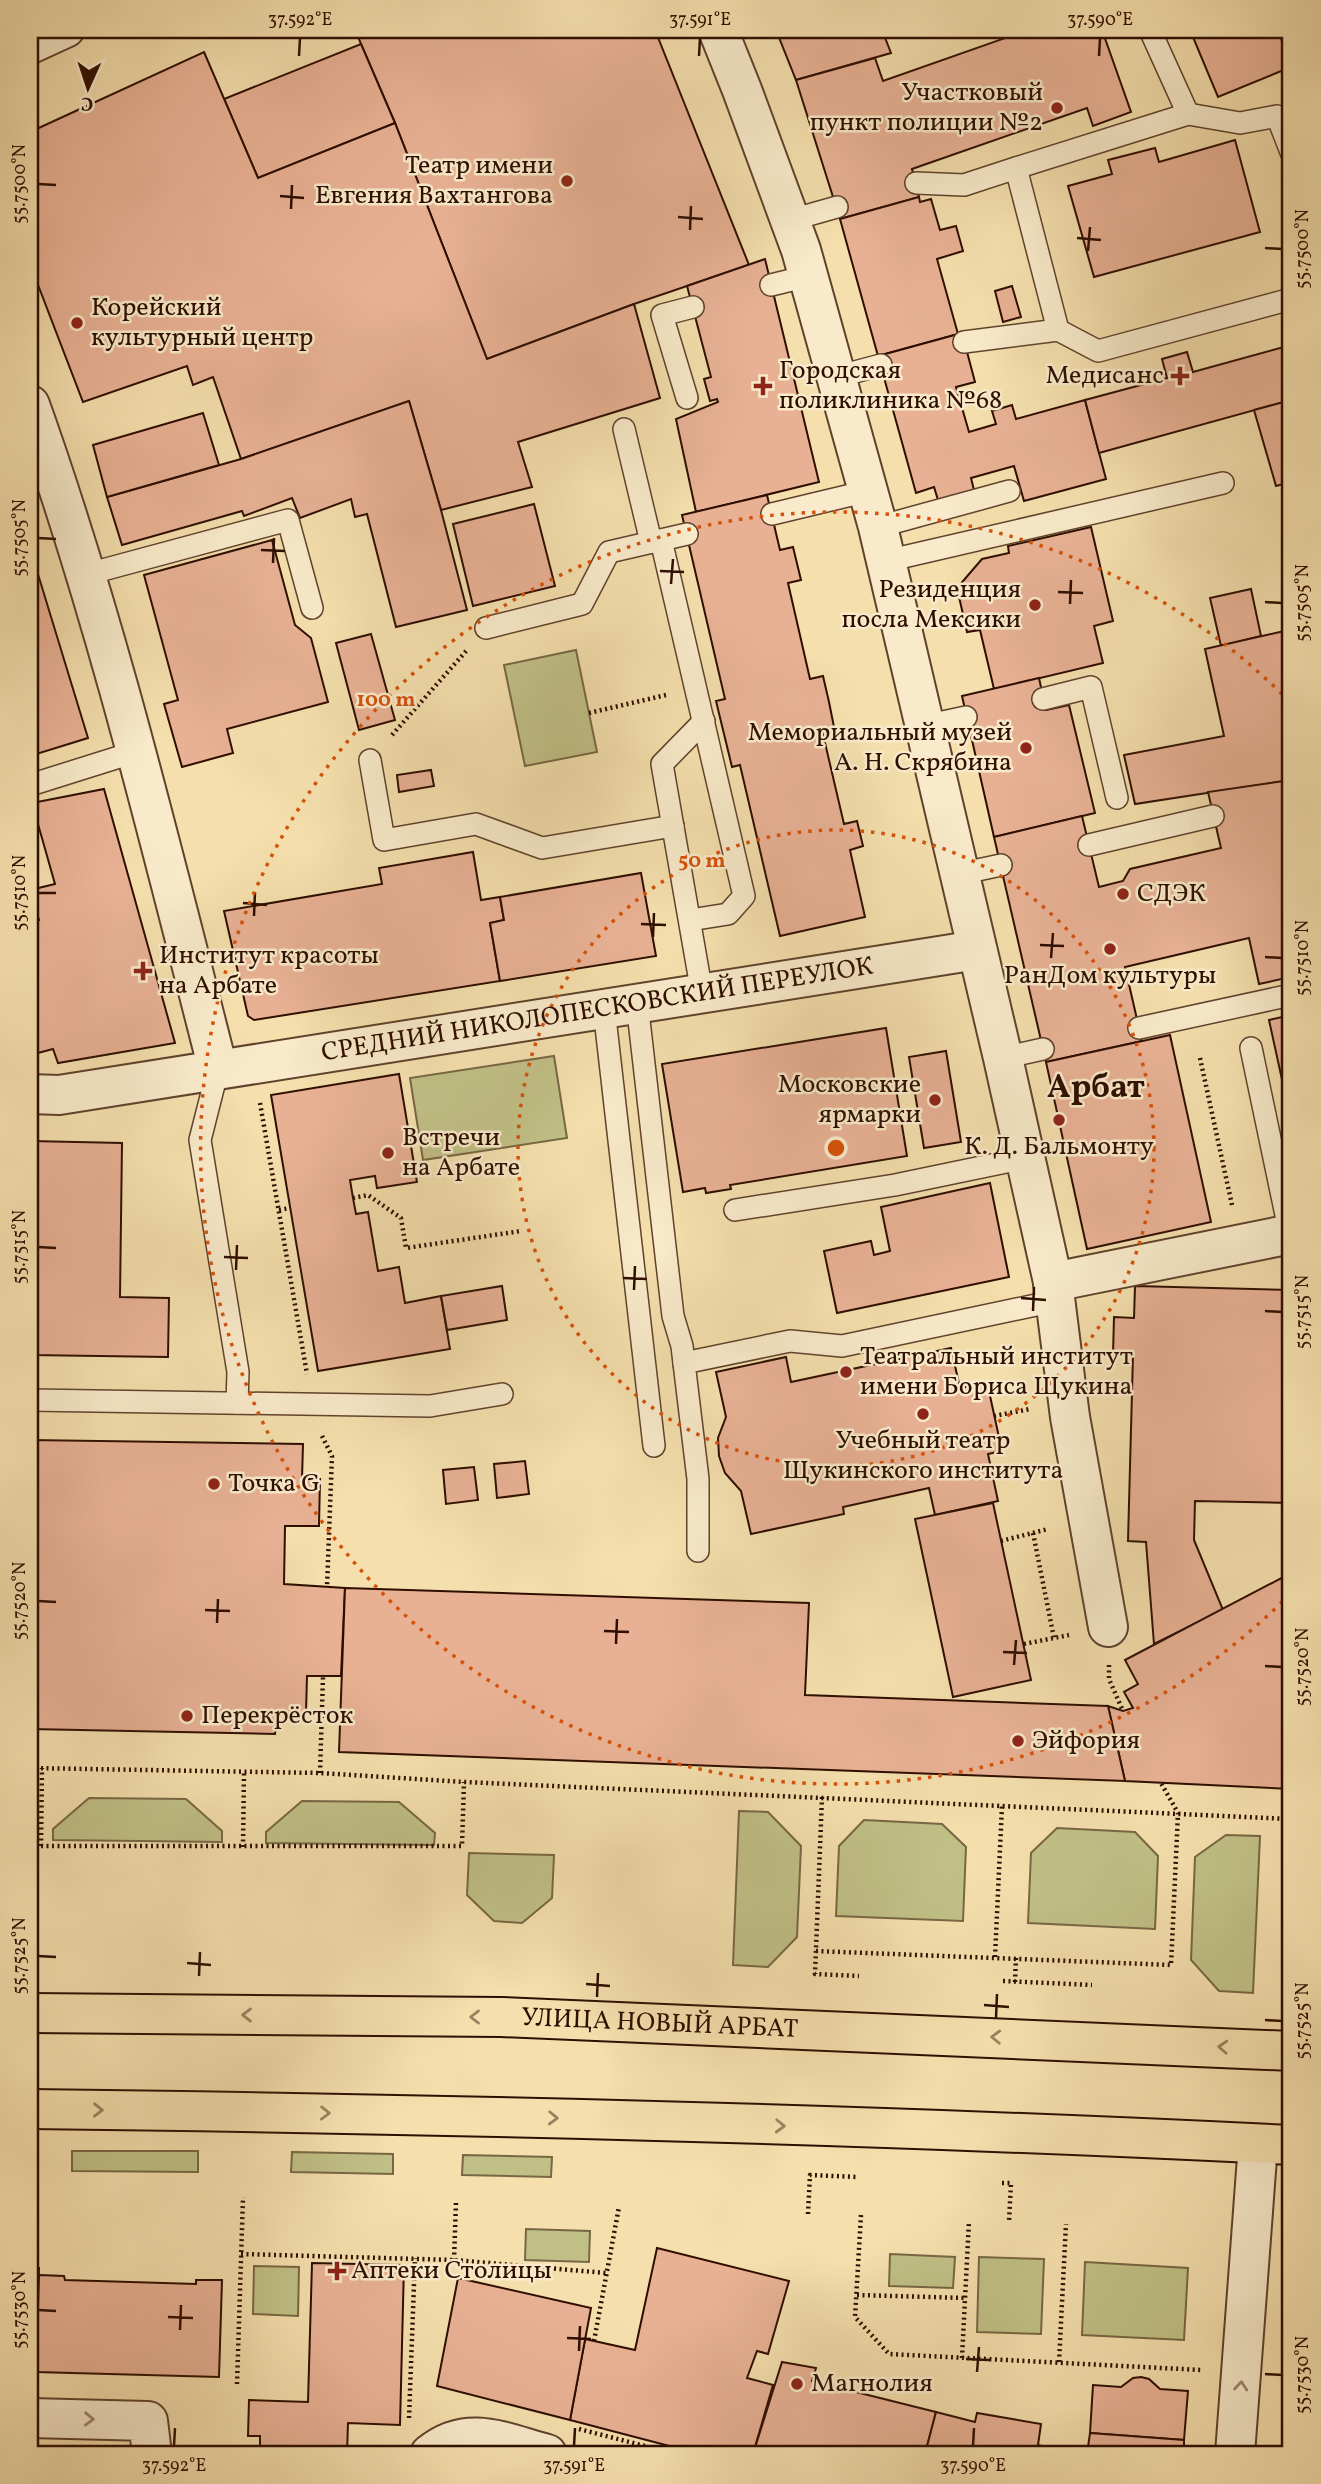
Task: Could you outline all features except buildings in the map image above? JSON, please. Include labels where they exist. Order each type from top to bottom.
[{"type":"main road","name":"УЛИЦА НОВЫЙ АРБАТ","points":[[30,2013],[501,2017],[1291,2050]]},
{"type":"main road","points":[[30,2109],[454,2115],[1275,2144]]},
{"type":"street","points":[[30,47],[67,30]]},
{"type":"street","points":[[718,30],[791,220],[882,544],[1003,1058],[1054,1292],[1087,1520],[1108,1627]]},
{"type":"street","points":[[30,405],[54,472],[135,752],[218,1069]]},
{"type":"street","name":"СРЕДНИЙ НИКОЛОПЕСКОВСКИЙ ПЕРЕУЛОК","points":[[30,1094],[59,1095],[977,950]]},
{"type":"street","points":[[1054,1292],[1240,1244],[1291,1234]]},
{"type":"street","points":[[1235,2454],[1275,2144]]},
{"type":"street","points":[[30,2418],[148,2421],[152,2454]]},
{"type":"street","points":[[419,2442],[486,2438],[547,2454]]},
{"type":"lane","points":[[1150,30],[1188,114]]},
{"type":"lane","points":[[916,183],[964,185],[1188,114],[1240,124],[1284,112],[1291,152]]},
{"type":"lane","points":[[1016,168],[1058,330]]},
{"type":"lane","points":[[791,220],[837,206]]},
{"type":"lane","points":[[771,285],[808,276]]},
{"type":"lane","points":[[964,342],[1058,330],[1098,351],[1291,299]]},
{"type":"lane","points":[[687,398],[662,315],[693,307]]},
{"type":"lane","points":[[836,377],[881,365]]},
{"type":"lane","points":[[624,429],[696,688],[744,895],[728,914],[690,920]]},
{"type":"lane","points":[[882,544],[1223,483]]},
{"type":"lane","points":[[772,514],[868,491]]},
{"type":"lane","points":[[882,544],[1009,491]]},
{"type":"lane","points":[[84,575],[288,520],[312,608]]},
{"type":"lane","points":[[486,628],[582,604],[609,552],[687,534]]},
{"type":"lane","points":[[1043,699],[1091,687],[1117,798]]},
{"type":"lane","points":[[924,726],[966,716]]},
{"type":"lane","points":[[702,993],[662,764],[704,721]]},
{"type":"lane","points":[[30,785],[135,752]]},
{"type":"lane","points":[[370,760],[384,840],[476,824],[542,848],[673,826]]},
{"type":"lane","points":[[1089,845],[1213,816]]},
{"type":"lane","points":[[959,874],[1001,865]]},
{"type":"lane","points":[[1139,1028],[1291,995]]},
{"type":"lane","points":[[620,1006],[673,1316],[682,1346],[698,1479],[698,1551]]},
{"type":"lane","points":[[620,1006],[654,1446]]},
{"type":"lane","points":[[1251,1048],[1291,1234]]},
{"type":"lane","points":[[1003,1058],[1043,1049]]},
{"type":"lane","points":[[218,1069],[200,1140],[238,1371],[237,1403]]},
{"type":"lane","points":[[735,1210],[895,1185],[1025,1158]]},
{"type":"lane","points":[[684,1363],[790,1341],[842,1346],[1054,1292]]},
{"type":"lane","points":[[30,1400],[430,1406],[502,1394]]},
{"type":"path","points":[[370,760],[486,628]]},
{"type":"path","points":[[589,713],[696,688]]},
{"type":"path","points":[[1200,1058],[1240,1244]]},
{"type":"path","points":[[258,1094],[315,1422],[332,1456],[327,1587]]},
{"type":"path","points":[[353,1198],[368,1195],[401,1218],[406,1248],[521,1231]]},
{"type":"path","points":[[279,1210],[290,1208]]},
{"type":"path","points":[[1001,1541],[1087,1520]]},
{"type":"path","points":[[1033,1533],[1054,1638]]},
{"type":"path","points":[[320,1773],[323,1676]]},
{"type":"path","points":[[30,1768],[320,1773],[464,1782],[1291,1819]]},
{"type":"path","points":[[41,1846],[42,1768]]},
{"type":"path","points":[[243,1847],[244,1772]]},
{"type":"path","points":[[30,1846],[462,1846],[464,1782]]},
{"type":"path","points":[[816,1951],[1171,1965],[1178,1813],[1161,1783]]},
{"type":"path","points":[[821,1797],[815,1974],[859,1976]]},
{"type":"path","points":[[995,1957],[1002,1806]]},
{"type":"path","points":[[1015,1982],[1016,1957]]},
{"type":"path","points":[[1003,1982],[1092,1985]]},
{"type":"path","points":[[808,2214],[810,2175],[858,2177]]},
{"type":"path","points":[[1002,2183],[1011,2183],[1009,2222]]},
{"type":"path","points":[[237,2384],[243,2197]]},
{"type":"path","points":[[454,2260],[456,2202]]},
{"type":"path","points":[[594,2341],[619,2207]]},
{"type":"path","points":[[861,2215],[855,2317],[889,2354],[1203,2370]]},
{"type":"path","points":[[962,2358],[969,2221]]},
{"type":"path","points":[[1059,2362],[1066,2224]]},
{"type":"path","points":[[241,2254],[454,2260],[606,2273]]},
{"type":"path","points":[[415,2258],[419,2442]]},
{"type":"path","points":[[857,2295],[965,2298]]},
{"type":"green space","points":[[576,650],[597,752],[525,766],[504,665]]},
{"type":"green space","points":[[554,1056],[567,1138],[423,1160],[410,1078]]},
{"type":"green space","points":[[89,1798],[186,1799],[222,1831],[222,1842],[53,1840],[53,1829]]},
{"type":"green space","points":[[302,1801],[399,1802],[435,1833],[434,1845],[266,1843],[266,1832]]},
{"type":"green space","points":[[739,1811],[768,1812],[801,1846],[797,1937],[768,1967],[733,1965]]},
{"type":"green space","points":[[864,1820],[942,1824],[966,1847],[963,1921],[836,1916],[839,1846]]},
{"type":"green space","points":[[1057,1828],[1135,1832],[1158,1856],[1155,1929],[1028,1923],[1031,1853]]},
{"type":"green space","points":[[1226,1835],[1260,1836],[1253,1993],[1219,1991],[1191,1960],[1195,1857]]},
{"type":"green space","points":[[469,1853],[554,1855],[552,1898],[522,1923],[494,1921],[467,1895]]},
{"type":"green space","points":[[72,2151],[198,2151],[198,2172],[72,2171]]},
{"type":"green space","points":[[292,2152],[393,2154],[393,2174],[291,2172]]},
{"type":"green space","points":[[463,2155],[552,2157],[551,2177],[462,2175]]},
{"type":"green space","points":[[526,2229],[590,2231],[589,2262],[525,2260]]},
{"type":"green space","points":[[890,2254],[955,2257],[953,2288],[889,2286]]},
{"type":"green space","points":[[979,2257],[1044,2259],[1041,2334],[977,2332]]},
{"type":"green space","points":[[1085,2262],[1188,2268],[1184,2340],[1082,2335]]},
{"type":"green space","points":[[254,2266],[299,2267],[298,2316],[253,2314]]},
{"type":"place","name":"Участковый пункт полиции №2","points":[[1057,108]]},
{"type":"place","name":"Театр имени Евгения Вахтангова","points":[[567,181]]},
{"type":"place","name":"Корейский культурный центр","points":[[77,323]]},
{"type":"place","name":"Медисанс","points":[[1180,376]]},
{"type":"place","name":"Городская поликлиника №68","points":[[763,386]]},
{"type":"place","name":"Резиденция посла Мексики","points":[[1035,605]]},
{"type":"place","name":"Мемориальный музей А. Н. Скрябина","points":[[1026,748]]},
{"type":"place","name":"СДЭК","points":[[1123,894]]},
{"type":"place","name":"РанДом культуры","points":[[1110,949]]},
{"type":"place","name":"Институт красоты на Арбате","points":[[143,971]]},
{"type":"place","name":"Московские ярмарки","points":[[935,1100]]},
{"type":"place","name":"К. Д. Бальмонту","points":[[1059,1120]]},
{"type":"place","name":"Встречи на Арбате","points":[[388,1153]]},
{"type":"place","name":"Театральный институт имени Бориса Щукина","points":[[846,1372]]},
{"type":"place","name":"Учебный театр Щукинского института","points":[[923,1414]]},
{"type":"place","name":"Точка G","points":[[214,1484]]},
{"type":"place","name":"Перекрёсток","points":[[187,1716]]},
{"type":"place","name":"Эйфория","points":[[1018,1741]]},
{"type":"place","name":"Аптеки Столицы","points":[[337,2271]]},
{"type":"place","name":"Магнолия","points":[[797,2384]]},
{"type":"district","name":"Арбат","points":[[1096,1089]]}]
